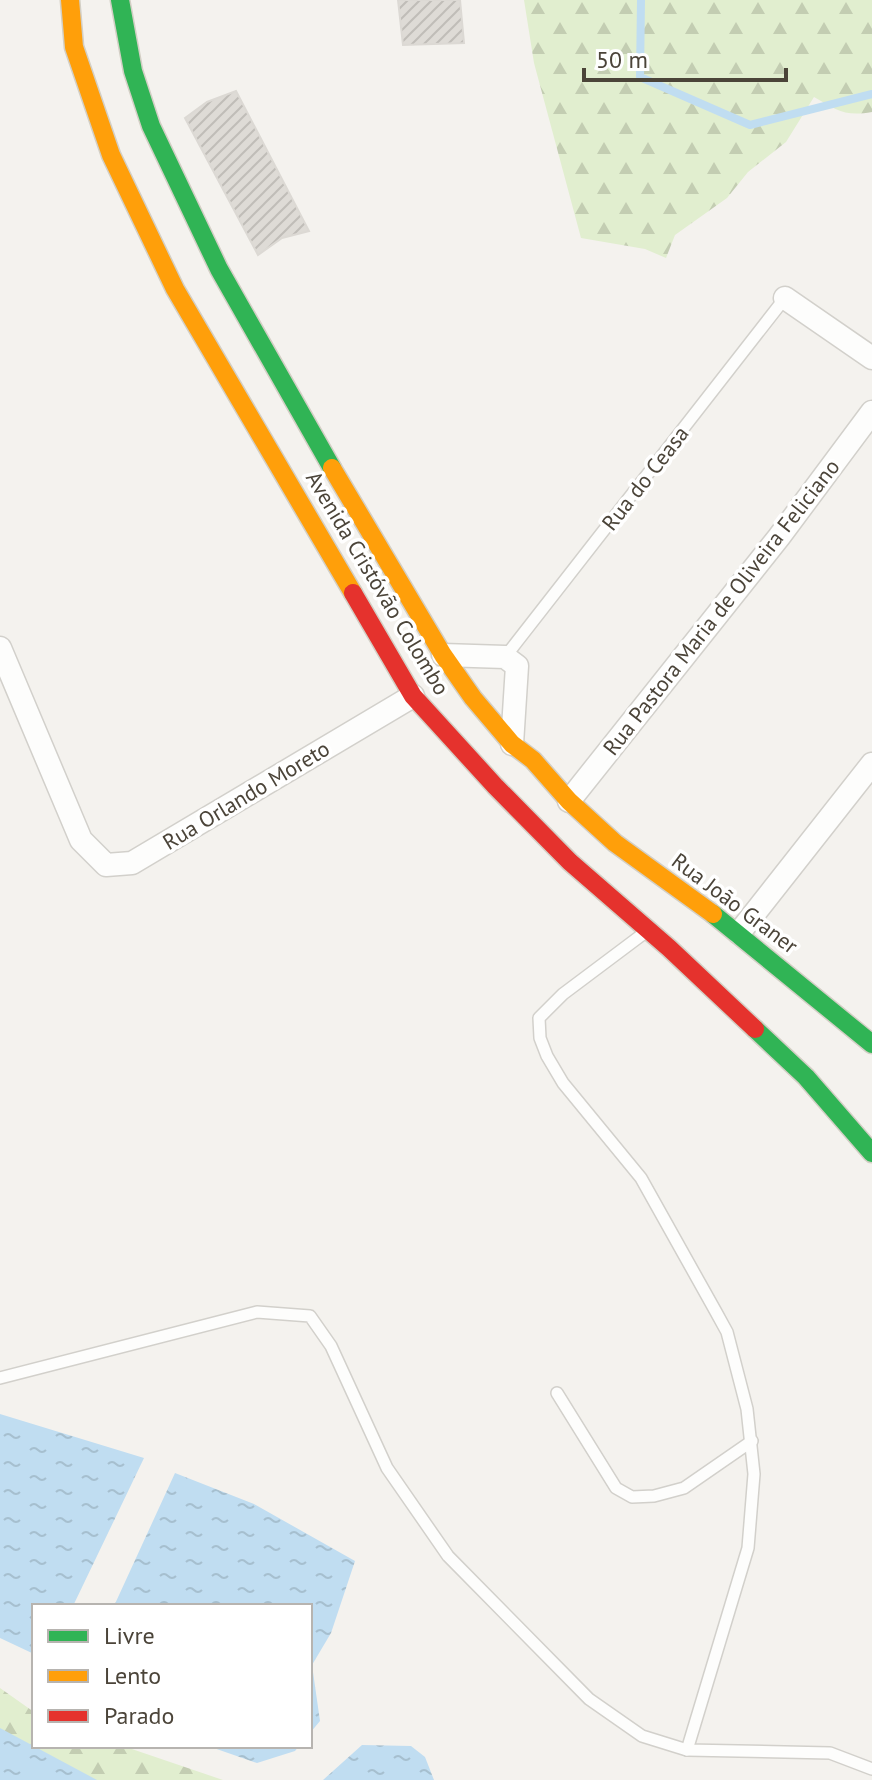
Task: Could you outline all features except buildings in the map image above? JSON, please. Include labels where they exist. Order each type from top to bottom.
[{"type":"main road","name":"Avenida Cristóvão Colombo","points":[[70,0],[74,47],[111,155],[175,289],[413,696],[570,862],[806,1077],[872,1153]]},
{"type":"main road","name":"Avenida Cristóvão Colombo","points":[[120,0],[133,71],[151,126],[219,269],[393,574],[443,655],[473,698],[512,744],[533,760],[569,801]]},
{"type":"main road","name":"Rua João Graner","points":[[569,801],[615,843],[739,933],[872,1044]]},
{"type":"street","points":[[785,298],[872,358]]},
{"type":"street","name":"Rua Pastora Maria de Oliveira Feliciano","points":[[569,801],[779,537],[872,412]]},
{"type":"street","name":"Rua Orlando Moreto","points":[[0,648],[81,840],[106,865],[132,863],[413,696]]},
{"type":"street","points":[[443,655],[505,657],[517,666],[512,744]]},
{"type":"street","points":[[739,933],[872,764]]},
{"type":"lane","name":"Rua do Ceasa","points":[[505,657],[785,298]]},
{"type":"lane","points":[[648,930],[563,994],[539,1018],[540,1038],[563,1083],[641,1178],[727,1332],[747,1409],[754,1474],[748,1548],[687,1750]]},
{"type":"lane","points":[[0,1378],[257,1312],[310,1316],[331,1346],[387,1468],[448,1556],[589,1699],[642,1736],[687,1750],[830,1753],[872,1769]]},
{"type":"lane","points":[[557,1393],[616,1488],[632,1497],[654,1496],[684,1488],[752,1441]]},
{"type":"green space","points":[[524,0],[872,0],[872,112],[855,114],[841,111],[814,97],[786,142],[748,172],[727,198],[675,235],[666,258],[645,249],[581,238],[534,63]]},
{"type":"green space","points":[[0,1688],[32,1711],[32,1748],[129,1748],[223,1780],[83,1780],[0,1746]]},
{"type":"water","points":[[0,1414],[144,1458],[74,1604],[32,1604],[32,1653],[0,1638]]},
{"type":"water","points":[[175,1473],[254,1504],[355,1561],[331,1633],[312,1665],[312,1604],[115,1604]]},
{"type":"water","points":[[312,1665],[320,1721],[312,1731]]},
{"type":"water","points":[[0,1728],[32,1745],[32,1748],[97,1780],[0,1780]]},
{"type":"water","points":[[362,1745],[411,1746],[425,1757],[434,1780],[323,1780]]},
{"type":"water","points":[[214,1748],[297,1748],[257,1763]]},
{"type":"waterway","points":[[641,0],[640,77],[750,125],[872,94]]},
{"type":"traffic: fast","points":[[120,0],[133,71],[151,126],[219,269],[332,468]]},
{"type":"traffic: fast","points":[[713,914],[872,1044]]},
{"type":"traffic: fast","points":[[755,1029],[806,1077],[872,1153]]},
{"type":"traffic: slow","points":[[70,0],[74,47],[111,155],[175,289],[353,593]]},
{"type":"traffic: slow","points":[[332,468],[443,655],[473,698],[512,744],[533,760],[569,801],[615,843],[713,914]]},
{"type":"traffic: jam","points":[[353,593],[413,696],[495,786],[570,862],[669,948],[755,1029]]}]
